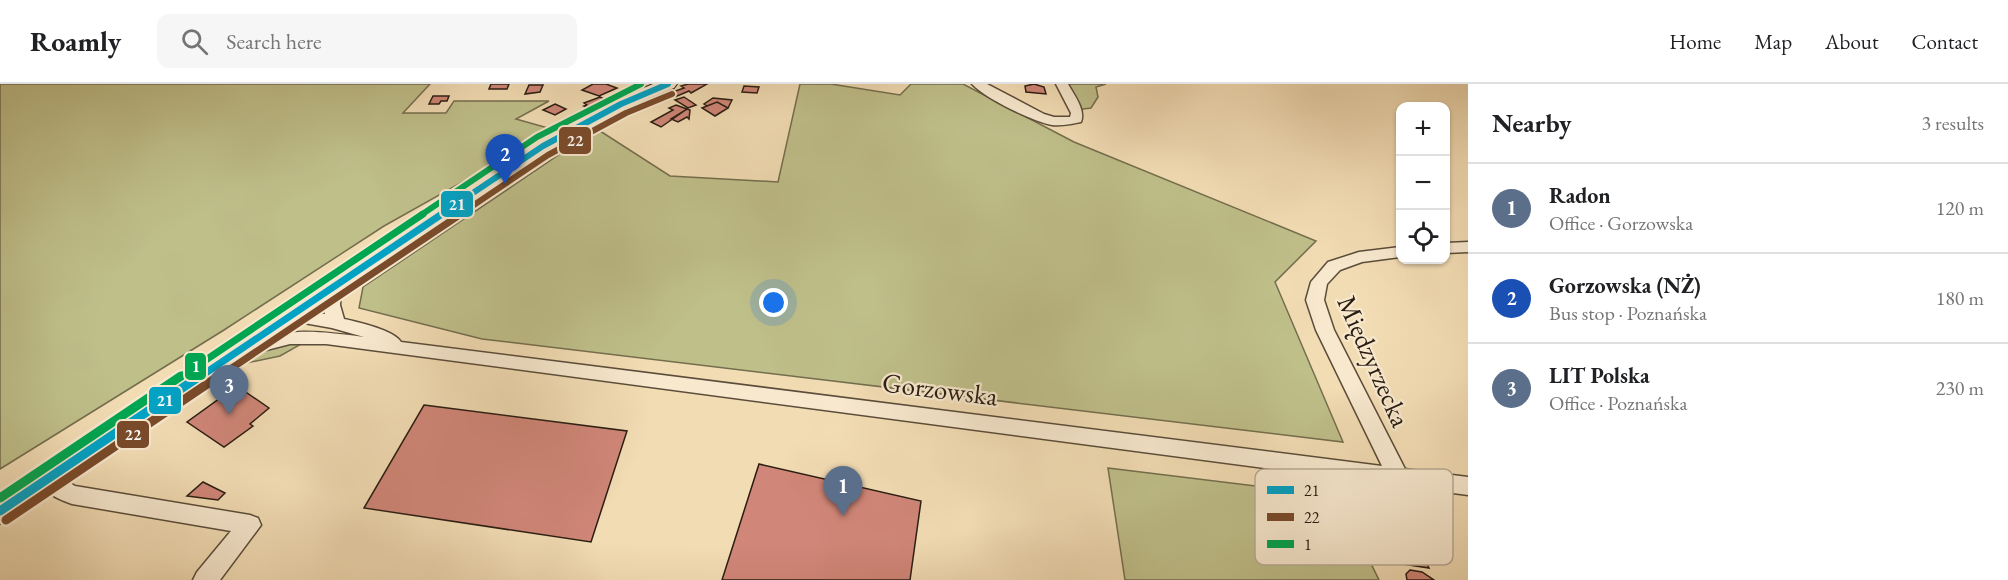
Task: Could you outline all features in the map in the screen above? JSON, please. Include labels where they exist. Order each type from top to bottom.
[{"type":"street","points":[[0,511],[521,160],[566,132],[621,104],[668,84]]},
{"type":"street","points":[[978,84],[1047,120],[1060,123],[1076,119],[1077,113],[1062,84]]},
{"type":"street","points":[[621,104],[646,88]]},
{"type":"street","points":[[1450,248],[1468,247]]},
{"type":"street","name":"Międzyrzecka","points":[[1394,469],[1325,330],[1315,300],[1319,282],[1334,266],[1359,257],[1396,253]]},
{"type":"street","points":[[332,289],[331,305],[336,321]]},
{"type":"street","name":"Gorzowska","points":[[293,315],[336,321],[368,331],[405,349]]},
{"type":"street","name":"Gorzowska","points":[[293,315],[320,335]]},
{"type":"street","name":"Gorzowska","points":[[237,351],[294,336],[320,335],[405,349],[1336,469]]},
{"type":"street","points":[[48,479],[59,489],[72,495],[250,525],[205,580]]},
{"type":"street","name":"Gorzowska","points":[[1453,484],[1468,486]]},
{"type":"green space","points":[[0,84],[430,84],[403,113],[446,113],[454,101],[549,101],[516,119],[555,130],[384,226],[224,330],[0,469]]},
{"type":"green space","points":[[800,84],[831,84],[900,95],[911,84],[963,84],[1074,142],[1316,241],[1275,282],[1343,442],[482,339],[359,308],[363,287],[597,129],[670,176],[778,182]]},
{"type":"green space","points":[[1062,84],[1106,84],[1096,87],[1098,97],[1091,108],[1075,110]]},
{"type":"green space","points":[[278,342],[303,343],[280,356],[237,365],[240,360]]},
{"type":"green space","points":[[1108,468],[1255,486],[1255,565],[1372,565],[1379,580],[1125,580]]},
{"type":"building","points":[[491,84],[509,84],[507,89],[489,89]]},
{"type":"building","points":[[593,84],[606,84],[617,88],[599,96],[582,90]]},
{"type":"building","points":[[707,84],[691,93],[689,91],[675,97],[670,93],[684,88],[681,86]]},
{"type":"building","points":[[1034,84],[1044,87],[1046,94],[1026,92],[1025,86]]},
{"type":"building","points":[[529,85],[543,85],[540,92],[525,94]]},
{"type":"building","points":[[744,86],[759,87],[757,93],[742,92]]},
{"type":"building","points":[[433,96],[449,96],[447,101],[429,104]]},
{"type":"building","points":[[600,97],[610,102],[593,110],[584,106],[587,105],[584,103]]},
{"type":"building","points":[[684,97],[696,105],[688,108],[675,100]]},
{"type":"building","points":[[713,98],[732,100],[728,108],[717,102],[707,106],[704,104]]},
{"type":"building","points":[[717,102],[728,108],[715,116],[702,108]]},
{"type":"building","points":[[555,104],[566,109],[555,115],[543,110]]},
{"type":"building","points":[[676,105],[687,109],[661,127],[651,122],[673,110],[669,108]]},
{"type":"building","points":[[687,109],[690,110],[689,119],[687,117],[678,122],[671,119]]},
{"type":"building","points":[[237,386],[269,408],[250,424],[253,426],[224,447],[187,422]]},
{"type":"building","points":[[424,405],[627,431],[591,542],[364,508]]},
{"type":"building","points":[[759,464],[921,501],[910,580],[722,580]]},
{"type":"building","points":[[203,482],[225,493],[218,500],[187,496]]},
{"type":"building","points":[[1409,565],[1428,565],[1429,568]]},
{"type":"building","points":[[1410,570],[1422,572],[1434,580],[1407,580],[1406,574]]},
{"type":"transit line","name":"1","points":[[0,498],[537,137],[641,84]]},
{"type":"transit line","name":"21","points":[[0,511],[543,146],[621,104],[668,84]]},
{"type":"transit line","name":"22","points":[[6,520],[548,155],[626,113],[672,94]]},
{"type":"place","name":"Gorzowska (NŻ)","points":[[505,184]]},
{"type":"place","name":"LIT Polska","points":[[229,415]]},
{"type":"place","name":"Radon","points":[[843,516]]}]
